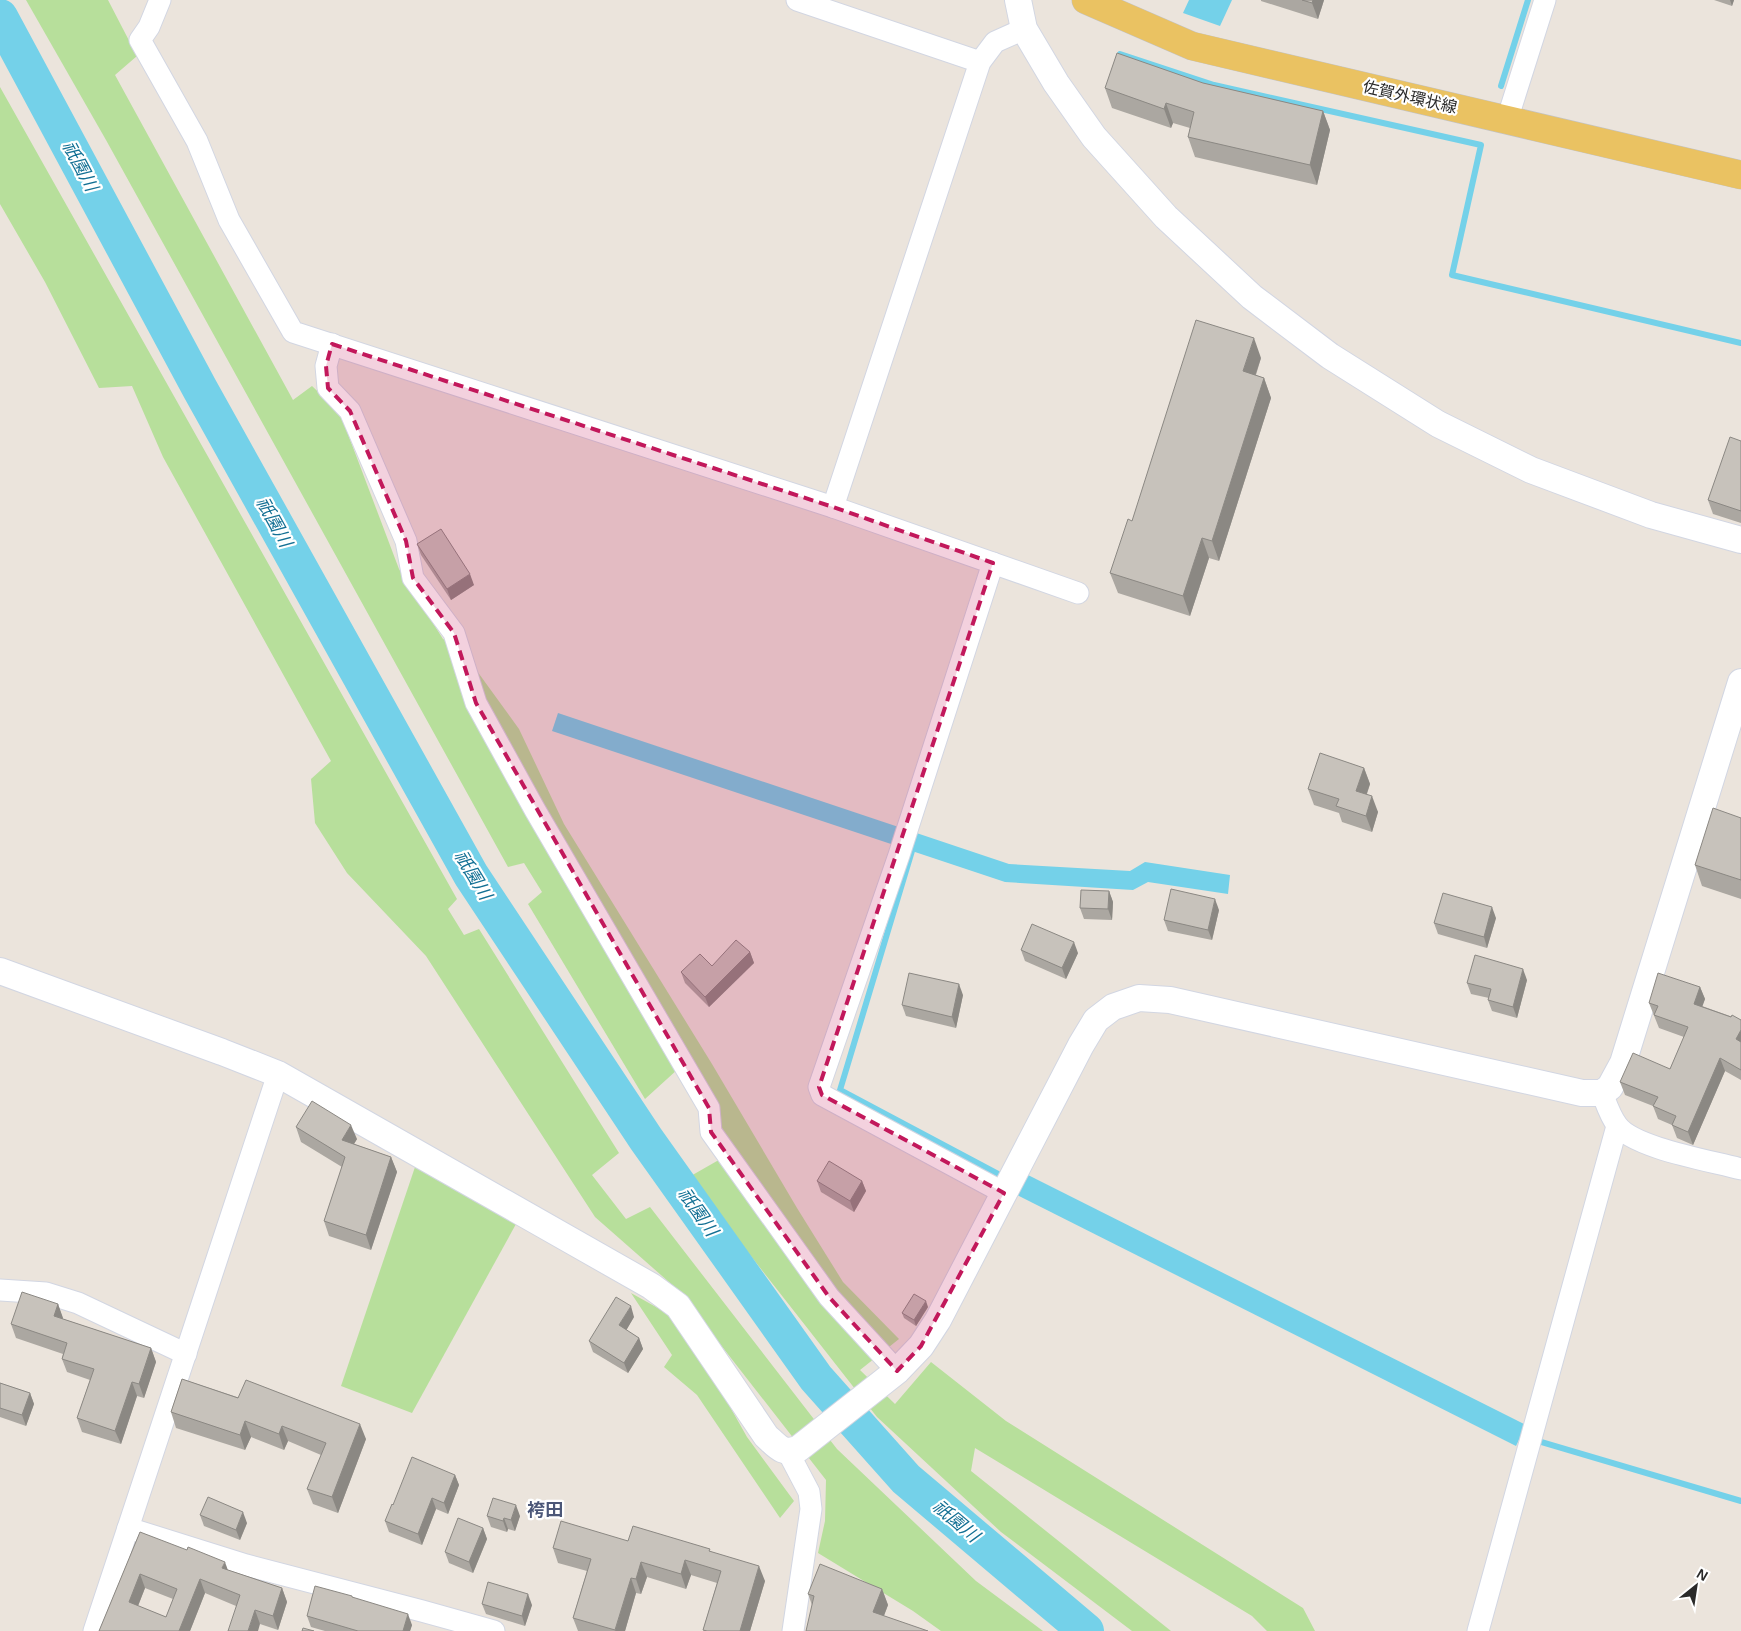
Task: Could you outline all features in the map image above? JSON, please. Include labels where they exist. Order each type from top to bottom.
[{"type":"main road","name":"佐賀外環状線","points":[[1086,0],[1192,46],[1741,175]]},
{"type":"street","points":[[160,0],[149,27],[140,40],[196,141],[229,220],[293,332],[833,507],[1078,593]]},
{"type":"street","points":[[796,0],[980,62]]},
{"type":"street","points":[[1018,0],[1024,29],[1056,83],[1094,137],[1166,217],[1252,297],[1330,356],[1438,424],[1531,470],[1651,515],[1741,540]]},
{"type":"street","points":[[1507,120],[1545,0]]},
{"type":"street","points":[[833,507],[980,62],[995,42],[1024,29]]},
{"type":"street","points":[[332,344],[326,366],[328,388],[350,411],[406,540],[413,578],[454,633],[476,703],[535,810],[710,1108],[711,1132],[829,1297],[896,1371]]},
{"type":"street","points":[[993,563],[899,855],[818,1087],[822,1095],[1004,1193]]},
{"type":"street","points":[[0,971],[278,1074],[651,1286],[678,1306],[766,1436],[778,1448],[793,1450],[896,1371],[921,1346],[938,1320],[1081,1045],[1096,1020],[1113,1007],[1139,998],[1170,1000],[1582,1092],[1602,1093],[1610,1087],[1623,1063],[1741,682]]},
{"type":"street","points":[[94,1631],[278,1074]]},
{"type":"street","points":[[1602,1093],[1617,1126],[1636,1140],[1661,1149],[1741,1168]]},
{"type":"street","points":[[1478,1631],[1617,1126]]},
{"type":"street","points":[[0,1290],[46,1293],[78,1303],[186,1354]]},
{"type":"street","points":[[792,1631],[811,1509],[809,1492],[793,1450]]},
{"type":"street","points":[[128,1528],[246,1565],[494,1631]]},
{"type":"highlighted area","points":[[332,344],[833,507],[993,563],[819,1087],[822,1095],[1004,1193],[921,1346],[897,1371],[829,1297],[711,1132],[709,1108],[476,703],[454,633],[413,578],[406,541],[350,411],[328,388],[326,366]]},
{"type":"green space","points":[[26,0],[108,0],[137,56],[115,75],[293,400],[312,386],[340,413],[399,569],[443,639],[461,649],[519,729],[564,824],[712,1064],[843,1282],[899,1339],[860,1370],[895,1404],[931,1362],[1006,1421],[1303,1608],[1315,1631],[1267,1631],[1252,1616],[975,1448],[971,1471],[1171,1631],[1132,1631],[1001,1532],[877,1417],[689,1177],[731,1153],[689,1059],[645,1099],[528,904],[542,892],[524,863],[508,867],[106,140]]},
{"type":"green space","points":[[0,87],[457,899],[448,909],[464,935],[479,929],[619,1153],[592,1175],[626,1219],[650,1207],[837,1449],[976,1581],[1043,1631],[941,1631],[913,1611],[818,1553],[825,1521],[826,1480],[678,1290],[595,1217],[426,956],[347,873],[315,823],[311,779],[331,761],[163,457],[132,386],[99,388],[45,282],[0,204]]},
{"type":"green space","points":[[415,1167],[516,1224],[412,1413],[341,1386]]},
{"type":"green space","points":[[631,1293],[665,1312],[698,1350],[747,1437],[794,1501],[780,1518],[697,1395],[664,1367],[672,1355]]},
{"type":"water","points":[[1189,0],[1232,0],[1220,26],[1183,13]]},
{"type":"water","points":[[558,713],[1009,864],[1130,871],[1145,862],[1230,875],[1228,894],[1148,882],[1133,890],[1005,882],[552,731]]},
{"type":"water","points":[[1028,1175],[1526,1425],[1516,1446],[1017,1195]]},
{"type":"building","points":[[1302,0],[1313,0],[1312,3]]},
{"type":"building","points":[[1117,53],[1203,83],[1323,111],[1310,165],[1188,137],[1194,112],[1166,103],[1164,109],[1105,88]]},
{"type":"building","points":[[1196,320],[1254,338],[1243,371],[1264,378],[1212,541],[1202,538],[1183,596],[1110,573],[1128,519],[1132,521]]},
{"type":"building","points":[[1730,437],[1741,441],[1741,511],[1708,500]]},
{"type":"building","points":[[441,529],[470,574],[447,589],[417,544]]},
{"type":"building","points":[[1320,753],[1364,768],[1356,791],[1372,796],[1366,816],[1336,806],[1339,799],[1308,789]]},
{"type":"building","points":[[1713,808],[1741,818],[1741,880],[1695,865]]},
{"type":"building","points":[[1171,889],[1215,899],[1208,930],[1164,920]]},
{"type":"building","points":[[1081,890],[1109,891],[1108,909],[1080,908]]},
{"type":"building","points":[[1443,893],[1492,907],[1484,937],[1434,923]]},
{"type":"building","points":[[1032,924],[1074,942],[1062,968],[1021,950]]},
{"type":"building","points":[[736,940],[750,952],[705,997],[681,972],[700,954],[712,966]]},
{"type":"building","points":[[1475,955],[1523,969],[1513,1007],[1488,1000],[1491,989],[1467,983]]},
{"type":"building","points":[[909,973],[959,984],[952,1017],[902,1005]]},
{"type":"building","points":[[1658,973],[1700,987],[1694,1004],[1731,1017],[1732,1015],[1741,1020],[1741,1030],[1736,1039],[1741,1042],[1741,1070],[1720,1058],[1688,1132],[1672,1125],[1676,1116],[1653,1106],[1658,1097],[1620,1082],[1633,1053],[1670,1069],[1688,1027],[1654,1015],[1658,1006],[1649,1003]]},
{"type":"building","points":[[312,1101],[351,1125],[342,1140],[391,1157],[366,1235],[324,1221],[345,1157],[296,1127]]},
{"type":"building","points":[[829,1161],[862,1181],[850,1201],[817,1181]]},
{"type":"building","points":[[22,1292],[58,1304],[54,1316],[151,1348],[139,1384],[132,1382],[115,1431],[77,1418],[94,1369],[62,1359],[67,1343],[11,1324]]},
{"type":"building","points":[[914,1294],[926,1301],[914,1320],[902,1313]]},
{"type":"building","points":[[616,1297],[631,1306],[619,1325],[639,1338],[624,1363],[589,1341]]},
{"type":"building","points":[[182,1379],[238,1398],[246,1380],[360,1424],[332,1497],[307,1489],[326,1443],[282,1426],[279,1434],[245,1421],[240,1435],[171,1412]]},
{"type":"building","points":[[0,1383],[30,1393],[22,1415],[0,1408]]},
{"type":"building","points":[[412,1457],[455,1475],[444,1503],[432,1498],[418,1534],[385,1521]]},
{"type":"building","points":[[208,1497],[243,1512],[236,1530],[200,1515]]},
{"type":"building","points":[[493,1498],[516,1505],[511,1520],[504,1518],[503,1521],[487,1516]]},
{"type":"building","points":[[458,1518],[483,1528],[469,1562],[445,1552]]},
{"type":"building","points":[[561,1521],[628,1541],[633,1526],[759,1566],[740,1631],[703,1630],[721,1571],[685,1560],[681,1574],[641,1562],[636,1579],[631,1578],[615,1630],[573,1618],[591,1559],[553,1548]]},
{"type":"building","points":[[140,1532],[187,1550],[188,1547],[225,1562],[222,1568],[282,1588],[273,1616],[255,1610],[248,1631],[228,1631],[240,1595],[200,1579],[179,1631],[99,1631]],"holes":[[[140,1574],[177,1589],[166,1617],[129,1602]]]},
{"type":"building","points":[[820,1564],[882,1589],[873,1612],[928,1631],[806,1631],[814,1596],[808,1594]]},
{"type":"building","points":[[488,1582],[528,1594],[522,1616],[482,1604]]},
{"type":"building","points":[[315,1586],[408,1614],[403,1631],[358,1631],[307,1616]]},
{"type":"building","points":[[303,1628],[314,1631],[302,1631]]},
{"type":"waterway","points":[[1501,86],[1528,0]]},
{"type":"waterway","name":"祇園川","points":[[0,17],[200,389],[471,875],[646,1139],[816,1378],[906,1479],[1086,1631]]},
{"type":"waterway","points":[[1120,54],[1214,85],[1481,145],[1452,275],[1741,343]]},
{"type":"waterway","points":[[912,851],[840,1090],[998,1174]]},
{"type":"waterway","points":[[1521,1436],[1741,1501]]},
{"type":"district","name":"袴田","points":[[545,1510]]}]
